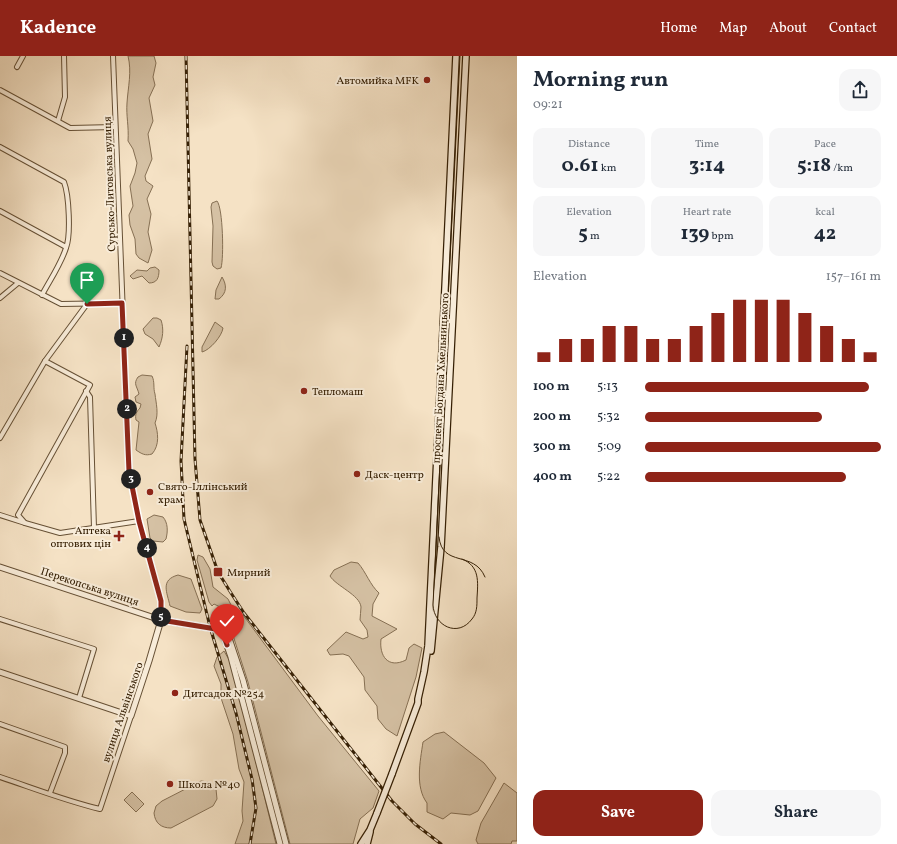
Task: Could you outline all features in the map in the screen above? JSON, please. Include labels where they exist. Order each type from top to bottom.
[{"type":"main road","name":"проспект Богдана Хмельницького","points":[[367,844],[370,830],[418,703],[428,646],[456,56]]},
{"type":"main road","name":"проспект Богдана Хмельницького","points":[[418,699],[427,673],[433,635],[441,547],[466,56]]},
{"type":"main road","name":"проспект Богдана Хмельницького","points":[[361,844],[370,830]]},
{"type":"street","points":[[17,67],[23,56]]},
{"type":"street","points":[[58,121],[65,97],[64,56]]},
{"type":"street","name":"Сурсько-Литовська вулиця","points":[[113,56],[129,471],[139,521],[161,601],[161,620]]},
{"type":"street","points":[[0,96],[1,90],[70,128],[116,127]]},
{"type":"street","points":[[0,147],[64,182],[68,190],[69,236],[66,248],[42,295]]},
{"type":"street","points":[[0,211],[66,248]]},
{"type":"street","points":[[0,273],[61,304],[122,303]]},
{"type":"street","points":[[0,298],[18,283]]},
{"type":"street","points":[[0,438],[45,361],[87,304]]},
{"type":"street","points":[[24,523],[18,515],[90,385],[45,361]]},
{"type":"street","points":[[86,391],[90,397],[94,528]]},
{"type":"street","points":[[0,515],[60,533],[139,521]]},
{"type":"street","name":"Перекопська вулиця","points":[[0,567],[161,620],[222,630]]},
{"type":"street","points":[[0,619],[94,649],[79,698]]},
{"type":"street","name":"вулиця Альвінського","points":[[50,793],[78,804],[100,809],[161,620]]},
{"type":"street","points":[[222,630],[231,657],[280,844]]},
{"type":"street","points":[[222,630],[230,641],[243,680],[286,844]]},
{"type":"street","points":[[0,672],[131,716]]},
{"type":"street","points":[[0,724],[65,747],[65,753],[50,793],[0,777]]},
{"type":"shaded area","points":[[128,56],[154,56],[156,63],[153,77],[155,85],[149,98],[153,121],[148,134],[152,159],[145,176],[146,181],[153,186],[147,199],[151,214],[148,232],[152,250],[148,263],[139,258],[136,254],[135,239],[130,225],[129,215],[133,206],[130,186],[137,163],[133,149],[128,141],[127,108],[130,74]]},
{"type":"shaded area","points":[[217,201],[221,213],[223,244],[221,268],[217,269],[213,266],[212,262],[213,226],[211,207],[212,203]]},
{"type":"shaded area","points":[[155,267],[159,270],[159,273],[157,280],[154,282],[149,283],[142,276],[133,279],[130,276],[137,270],[147,271],[150,268]]},
{"type":"shaded area","points":[[222,277],[225,283],[225,292],[222,297],[215,299],[216,290]]},
{"type":"shaded area","points":[[153,318],[161,320],[163,327],[163,334],[159,347],[153,339],[145,334],[143,329]]},
{"type":"shaded area","points":[[215,322],[223,328],[222,331],[212,346],[202,352],[202,347]]},
{"type":"shaded area","points":[[142,375],[152,376],[157,408],[155,423],[157,430],[157,443],[152,454],[147,455],[136,450],[139,422],[136,420],[136,415],[141,404],[136,402],[135,397],[139,394],[136,383],[138,377]]},
{"type":"shaded area","points":[[154,515],[163,517],[166,522],[167,533],[166,539],[163,542],[153,541],[150,538],[147,519]]},
{"type":"shaded area","points":[[198,555],[203,557],[210,569],[213,587],[228,599],[232,607],[225,608],[214,604],[212,606],[209,602],[197,560]]},
{"type":"shaded area","points":[[351,562],[358,563],[379,593],[373,604],[372,616],[397,629],[381,639],[383,655],[386,659],[394,663],[400,662],[406,660],[409,648],[414,644],[422,648],[416,677],[397,736],[386,729],[378,719],[377,706],[365,690],[364,677],[349,656],[343,654],[330,655],[327,650],[346,632],[363,639],[368,637],[367,630],[360,620],[361,607],[357,598],[333,580],[330,576],[334,570]]},
{"type":"shaded area","points":[[178,575],[191,579],[202,609],[200,613],[186,612],[170,606],[166,591],[167,583],[172,577]]},
{"type":"shaded area","points":[[243,615],[318,716],[379,791],[373,808],[360,819],[353,844],[290,844],[248,682],[229,623]]},
{"type":"shaded area","points":[[224,651],[232,665],[276,844],[235,844],[243,821],[242,811],[244,782],[239,769],[233,734],[221,698],[221,684],[214,666],[217,657]]},
{"type":"shaded area","points":[[444,732],[484,763],[496,778],[478,811],[470,815],[451,813],[443,819],[427,812],[427,803],[421,790],[419,774],[423,742],[435,734]]},
{"type":"shaded area","points":[[201,781],[208,782],[216,789],[217,799],[213,806],[171,828],[161,826],[157,822],[154,813],[156,806],[162,801]]},
{"type":"shaded area","points":[[504,783],[517,793],[517,841],[512,841],[511,844],[478,844],[476,840],[481,823]]},
{"type":"shaded area","points":[[132,792],[144,804],[136,812],[124,800]]},
{"type":"tram line","points":[[460,56],[433,605],[434,612],[442,624],[454,628],[460,628],[466,625],[474,617],[477,607],[477,575],[472,566],[462,559]]},
{"type":"tram line","points":[[439,537],[441,547],[446,553],[474,564],[480,569],[485,577]]},
{"type":"railway","points":[[186,56],[195,459],[200,520],[218,572],[244,613],[392,801],[415,824],[441,844]]},
{"type":"railway","points":[[187,346],[181,461],[184,519],[210,627],[236,713],[252,779],[256,808],[250,844]]},
{"type":"place","name":"Автомийка MFK","points":[[427,80]]},
{"type":"place","name":"Тепломаш","points":[[304,391]]},
{"type":"place","name":"Даск-центр","points":[[357,474]]},
{"type":"place","name":"Свято-Іллінський храм","points":[[150,492]]},
{"type":"place","name":"Аптека оптових цін","points":[[119,536]]},
{"type":"place","name":"Мирний","points":[[218,572]]},
{"type":"place","name":"Дитсадок №254","points":[[175,693]]},
{"type":"place","name":"Школа №40","points":[[170,784]]},
{"type":"route","points":[[87,304],[122,303],[129,471],[139,521],[161,601],[161,620],[222,630],[227,645]]}]
